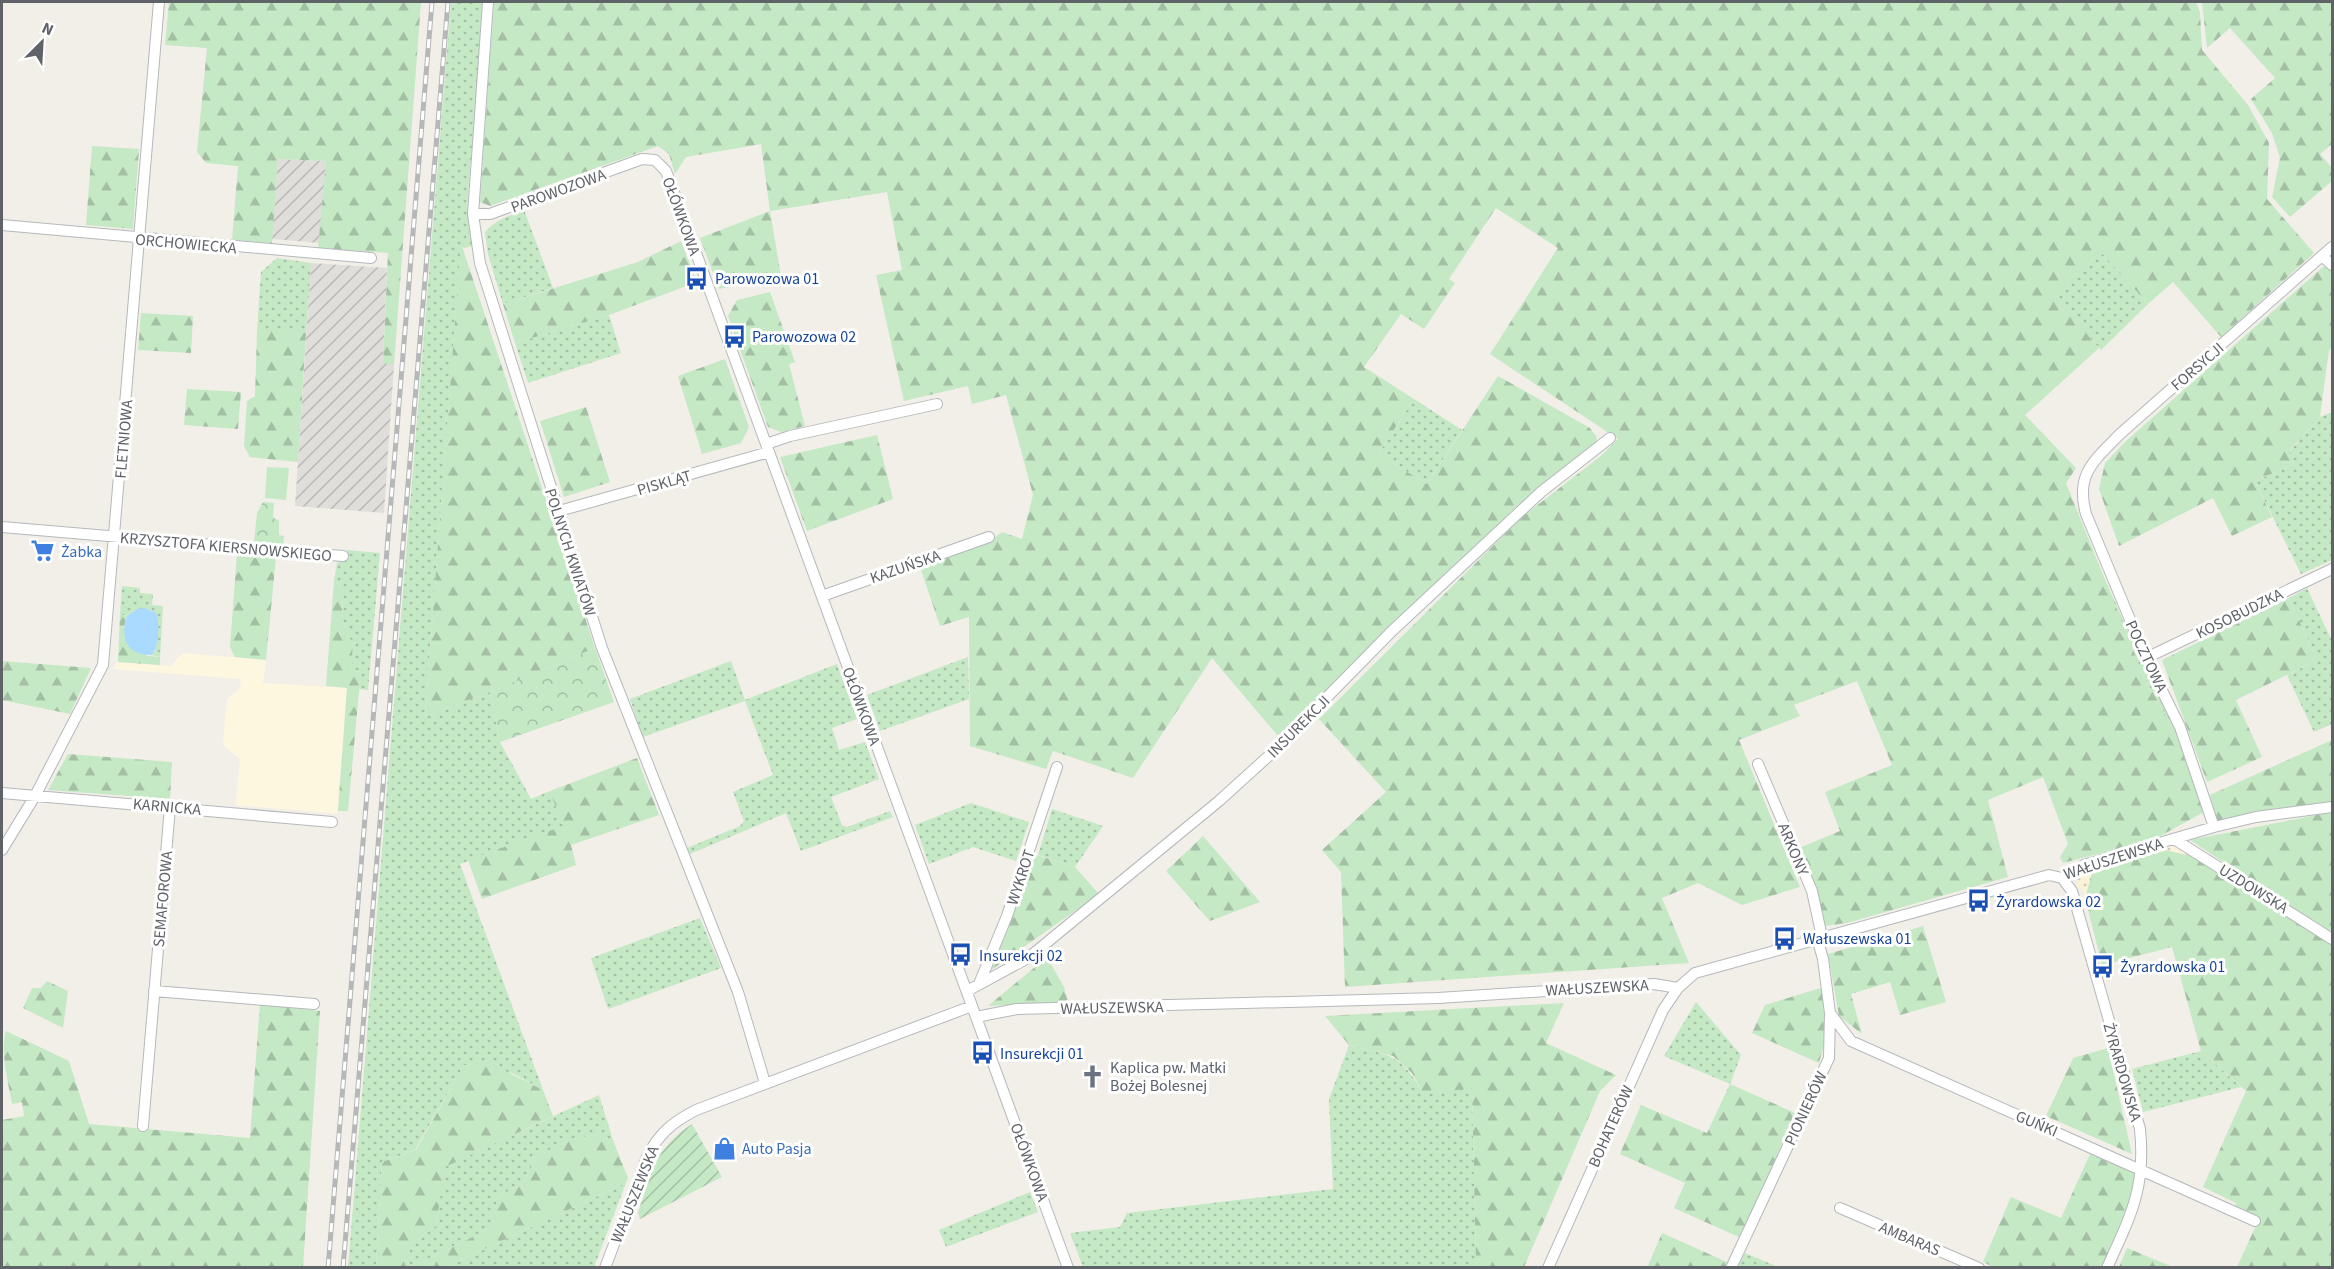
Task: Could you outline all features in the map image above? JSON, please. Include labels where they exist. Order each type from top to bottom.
[{"type":"street","name":"FLETNIOWA","points":[[2,850],[35,796],[104,665],[159,2]]},
{"type":"street","name":"POLNYCH KWIATÓW","points":[[488,2],[473,214],[480,263],[602,648],[738,992],[765,1083]]},
{"type":"street","name":"PAROWOZOWA","points":[[473,214],[490,214],[642,159]]},
{"type":"street","name":"OŁÓWKOWA","points":[[642,159],[655,160],[666,171],[1068,1268]]},
{"type":"street","name":"ORCHOWIECKA","points":[[2,225],[371,258]]},
{"type":"street","name":"FORSYCJI","points":[[2082,484],[2090,467],[2120,434],[2332,247]]},
{"type":"street","points":[[2322,256],[2332,266]]},
{"type":"street","name":"PISKLĄT","points":[[558,511],[768,448],[790,436],[937,404]]},
{"type":"street","name":"INSUREKCJI","points":[[968,991],[1028,958],[1062,933],[1219,801],[1273,752],[1392,630],[1526,506],[1610,438]]},
{"type":"street","name":"POCZTOWA","points":[[2082,484],[2082,499],[2086,514],[2146,658],[2180,727],[2214,827]]},
{"type":"street","name":"KRZYSZTOFA KIERSNOWSKIEGO","points":[[2,527],[96,533],[115,537],[343,556]]},
{"type":"street","name":"KAZUŃSKA","points":[[822,596],[989,537]]},
{"type":"street","name":"KOSOBUDZKA","points":[[2146,658],[2332,569]]},
{"type":"street","name":"ARKONY","points":[[1758,764],[1812,891],[1819,938]]},
{"type":"street","name":"WYKROT","points":[[980,984],[1002,932],[1057,767]]},
{"type":"street","name":"KARNICKA","points":[[2,793],[332,822]]},
{"type":"street","name":"SEMAFOROWA","points":[[143,1126],[170,807]]},
{"type":"street","name":"WAŁUSZEWSKA","points":[[976,1017],[1017,1009],[1438,998],[1654,984],[1678,988],[1695,973],[2044,875],[2062,878],[2084,865],[2214,827],[2256,817],[2332,807]]},
{"type":"street","name":"UZDOWSKA","points":[[2174,839],[2332,939]]},
{"type":"street","name":"ŻYRARDOWSKA","points":[[2062,878],[2072,891],[2140,1129],[2142,1169],[2134,1206],[2107,1268]]},
{"type":"street","name":"PIONIERÓW","points":[[1731,1268],[1829,1058],[1830,1013],[1819,938]]},
{"type":"street","name":"BOHATERÓW","points":[[1548,1268],[1663,1010],[1678,988]]},
{"type":"street","points":[[154,991],[314,1004]]},
{"type":"street","name":"WAŁUSZEWSKA","points":[[605,1268],[656,1140],[674,1122],[696,1110],[765,1083],[972,1006]]},
{"type":"street","name":"GUŃKI","points":[[1830,1013],[1851,1041],[2255,1221]]},
{"type":"street","name":"AMBARAS","points":[[1840,1208],[1979,1268]]},
{"type":"shaded area","points":[[278,159],[326,161],[319,243],[272,239]]},
{"type":"shaded area","points":[[311,263],[387,268],[383,362],[394,365],[384,513],[295,506]]},
{"type":"shaded area","points":[[183,653],[266,660],[263,683],[347,688],[337,814],[236,805],[240,759],[223,745],[227,699],[240,688],[241,679],[113,669],[117,662],[170,666]]},
{"type":"green space","points":[[169,2],[421,2],[394,365],[383,363],[388,253],[318,248],[326,161],[278,159],[272,243],[232,240],[238,166],[206,163],[197,152],[207,48],[165,45]]},
{"type":"green space","points":[[451,2],[484,2],[467,205],[473,246],[463,248],[461,246],[425,716],[490,692],[500,742],[531,799],[550,791],[564,826],[460,864],[543,1090],[512,1073],[464,1065],[415,1150],[382,1162],[376,1267],[348,1268]]},
{"type":"green space","points":[[494,2],[2196,2],[2200,12],[2202,50],[2248,105],[2269,143],[2267,199],[2314,253],[2221,337],[2173,282],[2148,304],[2101,252],[2053,295],[2099,348],[2025,415],[2076,468],[2066,483],[2144,677],[2175,732],[2204,812],[2153,840],[2063,863],[2060,857],[2068,844],[2043,777],[1988,800],[2008,877],[1847,923],[1824,926],[1799,848],[1840,831],[1825,792],[1892,765],[1857,681],[1794,705],[1800,716],[1739,740],[1800,887],[1742,905],[1698,883],[1662,898],[1689,963],[1345,987],[1341,872],[1322,850],[1386,792],[1319,719],[1522,517],[1601,456],[1618,439],[1490,354],[1558,248],[1496,208],[1449,279],[1455,283],[1424,329],[1401,314],[1364,367],[1414,399],[1378,454],[1427,484],[1498,376],[1590,428],[1597,438],[1595,447],[1519,504],[1278,736],[1212,658],[1133,778],[1053,751],[1046,769],[970,746],[969,617],[940,626],[920,567],[988,543],[1002,532],[1022,539],[1033,495],[1006,395],[972,404],[968,386],[904,401],[876,275],[902,270],[887,192],[770,211],[761,144],[686,157],[675,174],[669,154],[658,146],[490,206],[480,202]]},
{"type":"green space","points":[[2202,2],[2332,2],[2332,144],[2320,154],[2332,168],[2332,181],[2290,217],[2272,197],[2280,158],[2272,133],[2251,99],[2275,78],[2230,28],[2207,48]]},
{"type":"green space","points":[[92,146],[139,149],[133,229],[86,225]]},
{"type":"green space","points":[[524,210],[553,288],[503,304],[488,254],[485,232],[498,221]]},
{"type":"green space","points":[[770,211],[781,276],[719,289],[700,238]]},
{"type":"green space","points":[[681,241],[697,282],[609,315],[515,343],[503,304],[638,262]]},
{"type":"green space","points":[[461,243],[595,648],[490,692],[425,716]]},
{"type":"green space","points":[[2101,252],[2148,304],[2101,350],[2052,295]]},
{"type":"green space","points":[[277,258],[311,263],[306,333],[270,329],[257,332],[261,272]]},
{"type":"green space","points":[[2332,259],[2332,348],[2329,350],[2320,417],[2289,451],[2294,464],[2255,481],[2272,517],[2232,536],[2213,498],[2119,546],[2099,489],[2105,463],[2126,441]]},
{"type":"green space","points":[[770,292],[795,362],[789,364],[805,426],[781,432],[768,427],[728,316],[737,300]]},
{"type":"green space","points":[[141,313],[193,316],[191,353],[138,350]]},
{"type":"green space","points":[[609,315],[621,353],[528,383],[515,343]]},
{"type":"green space","points":[[270,328],[306,333],[298,462],[250,457],[244,446],[247,401],[255,396],[257,332]]},
{"type":"green space","points":[[725,359],[749,427],[741,443],[702,454],[678,376]]},
{"type":"green space","points":[[187,389],[241,392],[238,429],[184,425]]},
{"type":"green space","points":[[1414,399],[1462,430],[1427,484],[1378,454]]},
{"type":"green space","points":[[586,407],[610,482],[564,497],[540,421]]},
{"type":"green space","points":[[2332,412],[2332,560],[2301,574],[2255,481],[2294,464],[2289,452],[2320,417]]},
{"type":"green space","points":[[877,435],[893,499],[807,531],[780,457]]},
{"type":"green space","points":[[267,467],[289,468],[286,500],[265,498]]},
{"type":"green space","points":[[263,502],[274,503],[273,518],[279,520],[279,535],[284,536],[283,545],[254,542],[257,513]]},
{"type":"green space","points":[[347,550],[380,553],[368,690],[359,689],[360,671],[351,670],[353,645],[342,621],[343,587],[334,581],[337,563],[346,558]]},
{"type":"green space","points":[[237,553],[276,557],[266,660],[235,657],[230,647]]},
{"type":"green space","points":[[2099,566],[2140,658],[2179,733],[2204,812],[2175,732],[2144,677]]},
{"type":"green space","points":[[334,581],[343,587],[342,621],[353,645],[351,670],[361,670],[348,811],[338,811],[347,688],[326,686]]},
{"type":"green space","points":[[122,586],[140,588],[140,593],[153,594],[152,605],[163,606],[160,657],[152,655],[155,651],[151,610],[137,609],[127,616],[120,614]]},
{"type":"green space","points":[[2307,588],[2332,641],[2332,724],[2314,732],[2287,675],[2317,660],[2289,598]]},
{"type":"green space","points":[[2289,598],[2317,660],[2236,700],[2262,757],[2207,782],[2162,660]]},
{"type":"green space","points":[[120,614],[127,616],[124,627],[147,656],[160,657],[160,665],[118,662]]},
{"type":"green space","points":[[595,648],[614,702],[500,742],[490,692]]},
{"type":"green space","points":[[968,657],[969,699],[880,731],[867,695]]},
{"type":"green space","points":[[2,661],[91,668],[70,714],[2,700]]},
{"type":"green space","points":[[731,661],[745,700],[837,664],[857,719],[832,728],[839,750],[865,742],[879,779],[831,797],[842,825],[847,827],[890,811],[893,817],[801,851],[786,813],[690,854],[687,848],[740,826],[744,821],[733,792],[773,775],[745,701],[643,737],[630,699]]},
{"type":"green space","points":[[2332,740],[2332,803],[2218,821],[2214,816],[2216,815],[2210,795]]},
{"type":"green space","points":[[68,754],[172,762],[170,799],[48,790]]},
{"type":"green space","points":[[637,758],[659,815],[571,845],[576,865],[482,899],[468,860],[563,826],[550,791]]},
{"type":"green space","points":[[971,803],[1029,822],[1016,861],[973,847],[929,864],[915,825]]},
{"type":"green space","points":[[1052,809],[1103,826],[1075,867],[1038,855]]},
{"type":"green space","points":[[2332,812],[2332,934],[2190,840]]},
{"type":"green space","points":[[1203,836],[1260,902],[1210,921],[1166,871]]},
{"type":"green space","points":[[2166,850],[2191,856],[2332,945],[2332,1267],[2237,1267],[2259,1219],[2235,1208],[2236,1203],[2203,1187],[2246,1091],[2201,1051],[2172,947],[2102,965],[2085,898],[2091,873]]},
{"type":"green space","points":[[1030,853],[1075,867],[1099,894],[991,970]]},
{"type":"green space","points":[[700,918],[721,968],[608,1009],[591,958]]},
{"type":"green space","points":[[1923,926],[1946,1002],[1900,1015],[1890,982],[1851,994],[1862,1034],[1839,1016],[1828,954]]},
{"type":"green space","points":[[1047,957],[1064,987],[1068,1002],[988,1006]]},
{"type":"green space","points":[[47,981],[68,991],[63,1028],[23,1008],[32,988],[41,988]]},
{"type":"green space","points":[[1824,987],[1824,1044],[1819,1063],[1752,1033],[1765,1005]]},
{"type":"green space","points":[[1696,1002],[1741,1055],[1730,1084],[1664,1056]]},
{"type":"green space","points":[[1564,1003],[1546,1043],[1616,1075],[1600,1091],[1524,1267],[1476,1267],[1472,1088],[1424,1095],[1412,1073],[1393,1056],[1349,1045],[1325,1016]]},
{"type":"green space","points":[[260,1004],[320,1011],[303,1267],[2,1267],[2,1120],[24,1116],[22,1102],[12,1104],[4,1057],[6,1031],[69,1061],[89,1124],[250,1138]]},
{"type":"green space","points":[[1349,1045],[1375,1051],[1402,1064],[1424,1095],[1472,1087],[1476,1267],[1083,1267],[1070,1233],[1120,1227],[1127,1213],[1333,1189],[1329,1099]]},
{"type":"green space","points":[[2108,1048],[2132,1154],[2046,1116],[2073,1058]]},
{"type":"green space","points":[[2201,1051],[2241,1087],[2143,1112],[2132,1069]]},
{"type":"green space","points":[[490,1063],[543,1090],[553,1116],[445,1167],[436,1226],[414,1241],[405,1259],[411,1267],[376,1267],[382,1162],[416,1150],[464,1065]]},
{"type":"green space","points":[[1730,1084],[1795,1113],[1741,1238],[1674,1208],[1685,1183],[1620,1154],[1641,1105],[1707,1133]]},
{"type":"green space","points":[[599,1095],[613,1140],[595,1135],[572,1139],[537,1156],[522,1185],[498,1196],[491,1228],[411,1267],[405,1259],[414,1241],[436,1226],[444,1167]]},
{"type":"green space","points":[[692,1124],[722,1177],[640,1219],[638,1213],[656,1162],[679,1133]]},
{"type":"green space","points":[[595,1135],[613,1140],[628,1178],[626,1183],[446,1267],[411,1267],[491,1228],[498,1196],[522,1185],[537,1156],[571,1139]]},
{"type":"green space","points":[[2090,1154],[2136,1174],[2131,1199],[2102,1267],[1995,1268],[1983,1262],[2011,1197],[2061,1218]]},
{"type":"green space","points":[[626,1183],[594,1267],[446,1267]]},
{"type":"green space","points":[[1030,1192],[1038,1212],[946,1247],[939,1230]]},
{"type":"green space","points":[[1662,1233],[1729,1263],[1727,1267],[1647,1268]]},
{"type":"green space","points":[[2127,1248],[2173,1267],[2119,1267]]},
{"type":"green space","points":[[1745,1253],[1778,1267],[1738,1267]]},
{"type":"sand","points":[[2172,844],[2191,856],[2166,850],[2092,873],[2085,898],[2082,888],[2077,889],[2077,878],[2089,867]]},
{"type":"water","points":[[145,608],[156,613],[157,618],[157,641],[152,655],[131,649],[125,638],[127,616],[137,609]]},
{"type":"railway","points":[[328,1268],[432,2]]},
{"type":"railway","points":[[343,1268],[448,2]]},
{"type":"place","name":"Parowozowa 01","points":[[697,278]]},
{"type":"place","name":"Parowozowa 02","points":[[734,336]]},
{"type":"place","name":"Żabka","points":[[43,551]]},
{"type":"place","name":"Żyrardowska 02","points":[[1978,901]]},
{"type":"place","name":"Wałuszewska 01","points":[[1785,938]]},
{"type":"place","name":"Insurekcji 02","points":[[961,955]]},
{"type":"place","name":"Żyrardowska 01","points":[[2102,966]]},
{"type":"place","name":"Insurekcji 01","points":[[982,1053]]},
{"type":"place","name":"Kaplica pw. Matki Bożej Bolesnej","points":[[1092,1076]]},
{"type":"place","name":"Auto Pasja","points":[[724,1148]]}]
